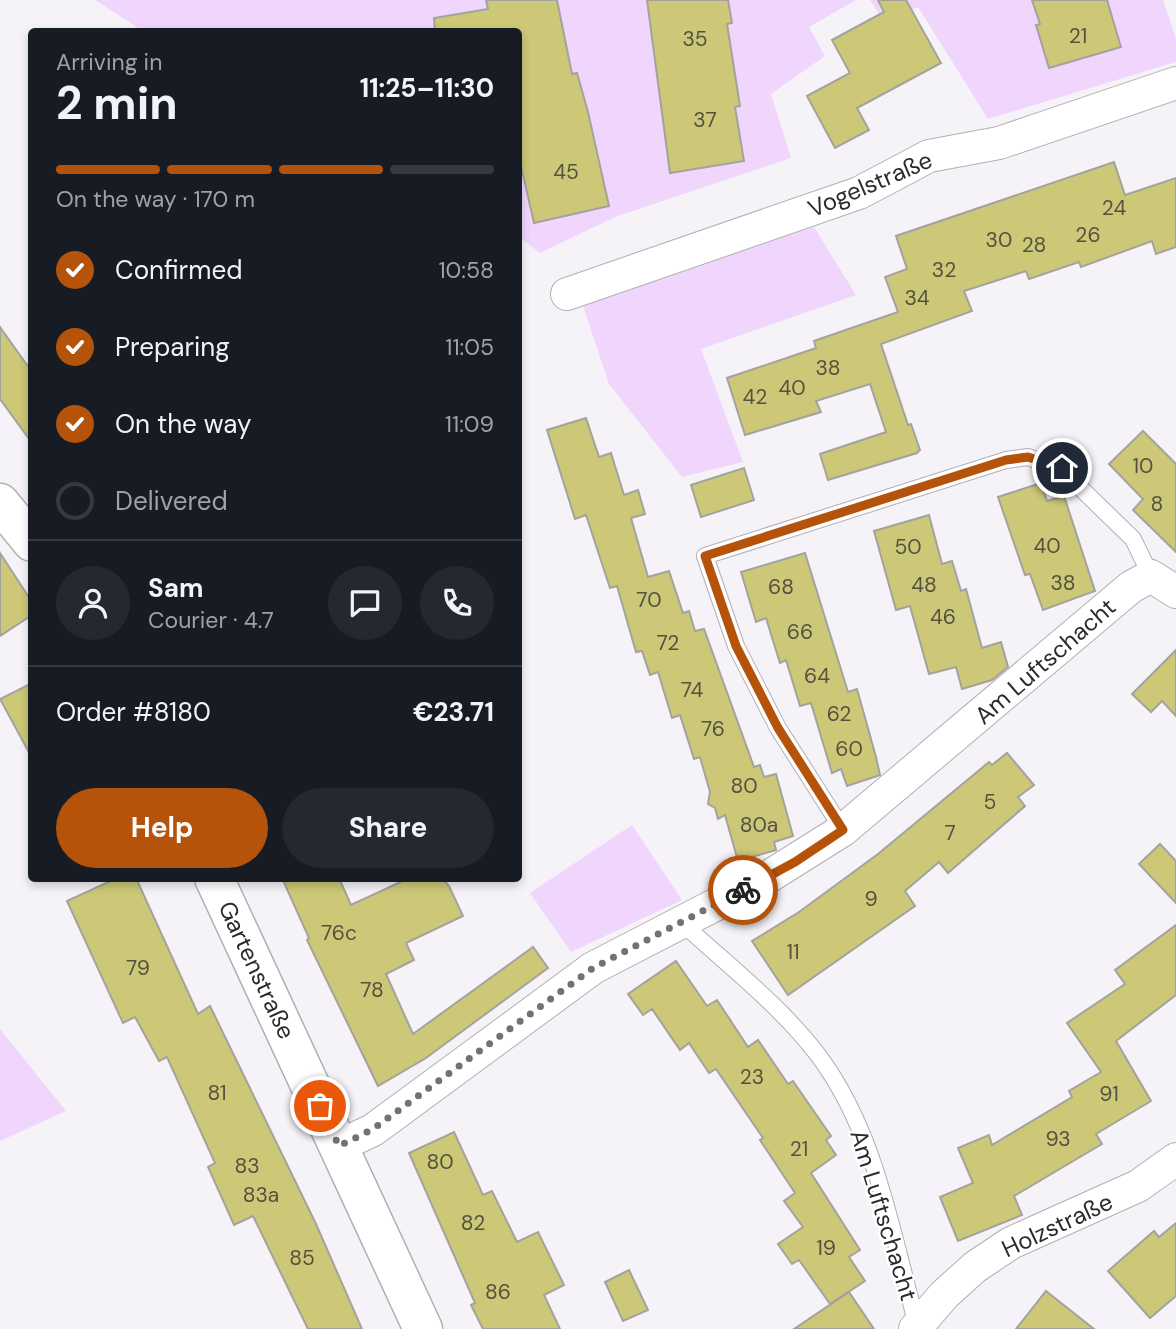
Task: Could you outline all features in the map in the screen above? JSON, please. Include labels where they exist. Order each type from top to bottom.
[{"type":"street","name":"Vogelstraße","points":[[567,294],[859,193],[929,156],[1009,140],[1176,83]]},
{"type":"street","points":[[0,503],[28,537]]},
{"type":"street","name":"Am Luftschacht","points":[[339,1146],[373,1129],[593,968],[765,879],[843,830],[1131,587],[1163,584]]},
{"type":"street","name":"Gartenstraße","points":[[216,882],[424,1329]]},
{"type":"street","name":"Holzstraße","points":[[916,1327],[975,1266],[1011,1243],[1138,1186],[1176,1158]]},
{"type":"lane","name":"Am Luftschacht","points":[[843,830],[778,728],[736,646],[705,556],[1006,460],[1028,457],[1062,468],[1133,538],[1163,584]]},
{"type":"lane","name":"Am Luftschacht","points":[[680,921],[799,1031],[843,1093],[863,1135],[916,1327]]},
{"type":"shaded area","points":[[95,0],[856,0],[809,27],[825,56],[771,94],[791,158],[615,217],[540,253],[522,239],[522,28],[138,28]]},
{"type":"shaded area","points":[[870,0],[1163,0],[1176,38],[1176,62],[988,119],[918,7],[885,23]]},
{"type":"shaded area","points":[[814,227],[856,295],[701,349],[743,462],[682,477],[609,384],[580,297]]},
{"type":"shaded area","points":[[632,825],[682,900],[571,952],[530,893]]},
{"type":"shaded area","points":[[0,1029],[66,1111],[0,1141]]},
{"type":"building","points":[[486,0],[557,0],[572,74],[577,73],[588,112],[609,206],[534,223],[522,170],[522,28],[435,28],[434,18],[488,9]]},
{"type":"building","points":[[647,0],[728,0],[732,23],[727,24],[740,106],[735,107],[744,161],[670,173]]},
{"type":"building","points":[[878,0],[906,0],[941,63],[857,108],[869,130],[835,148],[807,96],[850,73],[832,40],[884,12]]},
{"type":"building","points":[[1032,0],[1107,0],[1121,47],[1049,68],[1036,25],[1040,24]]},
{"type":"building","points":[[1114,162],[1125,195],[1176,178],[1176,247],[1156,254],[1152,241],[1081,267],[1079,262],[1029,279],[1026,271],[964,291],[972,311],[881,344],[908,425],[911,424],[920,450],[917,453],[828,480],[820,454],[886,432],[870,384],[816,401],[821,412],[745,435],[727,378],[816,348],[814,341],[898,312],[885,277],[907,269],[896,236]]},
{"type":"building","points":[[0,327],[28,366],[28,438],[0,399]]},
{"type":"building","points":[[586,418],[599,457],[611,453],[624,495],[638,490],[645,514],[631,518],[648,577],[669,571],[683,613],[689,611],[695,631],[704,629],[754,767],[760,765],[764,777],[776,774],[793,836],[774,842],[776,850],[738,861],[725,815],[718,819],[715,808],[708,804],[710,792],[700,757],[694,759],[680,715],[672,718],[658,672],[650,675],[642,651],[636,652],[617,586],[610,588],[586,515],[575,519],[547,430]]},
{"type":"building","points":[[1143,431],[1176,464],[1176,552],[1133,510],[1143,499],[1109,464]]},
{"type":"building","points":[[744,468],[754,500],[701,517],[691,485]]},
{"type":"building","points":[[1041,483],[1047,501],[1064,496],[1095,591],[1043,610],[1030,574],[1025,575],[998,497]]},
{"type":"building","points":[[929,515],[942,564],[952,561],[961,591],[966,589],[982,648],[1001,642],[1008,667],[992,680],[962,689],[956,667],[929,674],[910,606],[896,610],[874,531]]},
{"type":"building","points":[[0,553],[28,596],[28,618],[0,636]]},
{"type":"building","points":[[805,553],[848,692],[857,689],[880,775],[847,786],[841,769],[832,773],[811,703],[800,706],[786,660],[780,663],[766,618],[756,622],[741,572]]},
{"type":"building","points":[[1176,650],[1176,716],[1162,701],[1151,712],[1132,694]]},
{"type":"building","points":[[28,685],[28,751],[0,699]]},
{"type":"building","points":[[1007,753],[1034,785],[1018,797],[1025,806],[948,873],[939,862],[905,891],[915,906],[788,995],[752,941],[799,912],[878,854],[989,762],[992,765]]},
{"type":"building","points":[[1160,844],[1176,861],[1176,903],[1139,864]]},
{"type":"building","points":[[108,882],[138,882],[198,1014],[210,1006],[316,1224],[362,1329],[308,1329],[253,1216],[234,1225],[208,1167],[215,1163],[167,1057],[159,1061],[135,1017],[123,1023],[67,901]]},
{"type":"building","points":[[284,882],[341,882],[351,905],[400,882],[446,882],[463,916],[406,943],[414,960],[386,974],[413,1034],[533,947],[548,968],[426,1058],[378,1086],[307,940],[309,938]]},
{"type":"building","points":[[1176,925],[1176,995],[1116,1041],[1151,1101],[1096,1134],[1102,1144],[1014,1196],[1022,1215],[958,1241],[940,1197],[973,1183],[958,1148],[989,1135],[992,1145],[1072,1097],[1069,1091],[1101,1072],[1067,1023],[1125,984],[1115,970]]},
{"type":"building","points":[[676,961],[707,1006],[717,1000],[748,1047],[758,1040],[788,1084],[793,1081],[831,1136],[826,1140],[836,1155],[811,1173],[860,1250],[849,1257],[865,1281],[830,1304],[799,1260],[792,1264],[778,1244],[803,1227],[784,1201],[795,1193],[760,1140],[763,1138],[716,1069],[709,1073],[689,1043],[680,1050],[652,1009],[643,1015],[628,994]]},
{"type":"building","points":[[454,1132],[483,1195],[492,1191],[517,1242],[538,1232],[564,1285],[544,1295],[560,1329],[483,1329],[471,1305],[475,1303],[409,1153]]},
{"type":"building","points":[[1176,1223],[1176,1296],[1150,1318],[1108,1271],[1154,1231],[1159,1237]]},
{"type":"building","points":[[629,1270],[648,1310],[623,1321],[605,1282]]},
{"type":"building","points":[[1046,1291],[1094,1329],[1016,1329]]},
{"type":"building","points":[[849,1292],[874,1329],[794,1329]]},
{"type":"way so far","points":[[320,1106],[339,1146],[373,1129],[593,968],[743,890]]},
{"type":"route","points":[[743,890],[795,862],[843,830],[778,728],[736,646],[705,556],[1006,460],[1028,457],[1062,468]]}]
